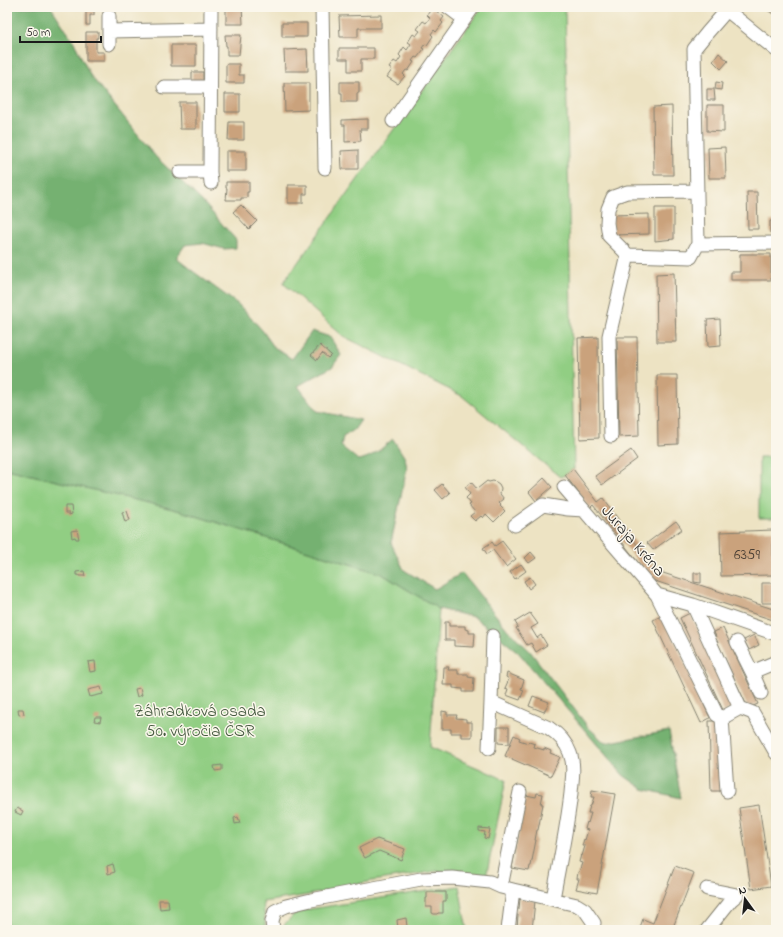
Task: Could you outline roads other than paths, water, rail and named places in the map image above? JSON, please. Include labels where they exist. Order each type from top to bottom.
[{"type":"street","points":[[180,172],[210,178],[210,7]]},
{"type":"street","points":[[322,7],[325,168]]},
{"type":"street","points":[[448,7],[464,19]]},
{"type":"street","points":[[393,121],[473,7]]},
{"type":"street","points":[[697,191],[627,192],[613,197],[608,209],[607,223],[609,236],[628,255],[691,257],[698,244],[697,191],[694,50],[725,9],[776,50]]},
{"type":"street","points":[[109,16],[109,44]]},
{"type":"street","points":[[109,31],[210,29]]},
{"type":"street","points":[[164,87],[210,87]]},
{"type":"street","points":[[698,244],[776,243]]},
{"type":"street","points":[[611,436],[608,336],[628,255]]},
{"type":"street","name":"Juraja Kréna","points":[[564,487],[657,595],[693,604],[776,634]]},
{"type":"street","points":[[516,525],[543,505],[584,510]]},
{"type":"street","points":[[657,595],[717,716],[722,718]]},
{"type":"street","points":[[693,604],[740,708],[753,713],[776,753]]},
{"type":"street","points":[[489,748],[493,636]]},
{"type":"street","points":[[737,642],[761,693]]},
{"type":"street","points":[[752,672],[776,662]]},
{"type":"street","points":[[491,702],[549,728],[562,739],[570,753],[573,769],[569,810],[552,899]]},
{"type":"street","points":[[722,718],[740,708]]},
{"type":"street","points":[[722,718],[727,791]]},
{"type":"street","points":[[508,930],[507,888],[520,792]]},
{"type":"street","points":[[272,930],[272,921],[275,911],[286,906],[326,897],[421,880],[452,878],[490,882],[507,888],[577,905],[585,910],[594,923],[592,930]]},
{"type":"street","points":[[707,889],[737,895],[731,900],[707,930]]},
{"type":"park label","name":"Záhradková osada 50. výročia ČSR","points":[[200,720]]}]
